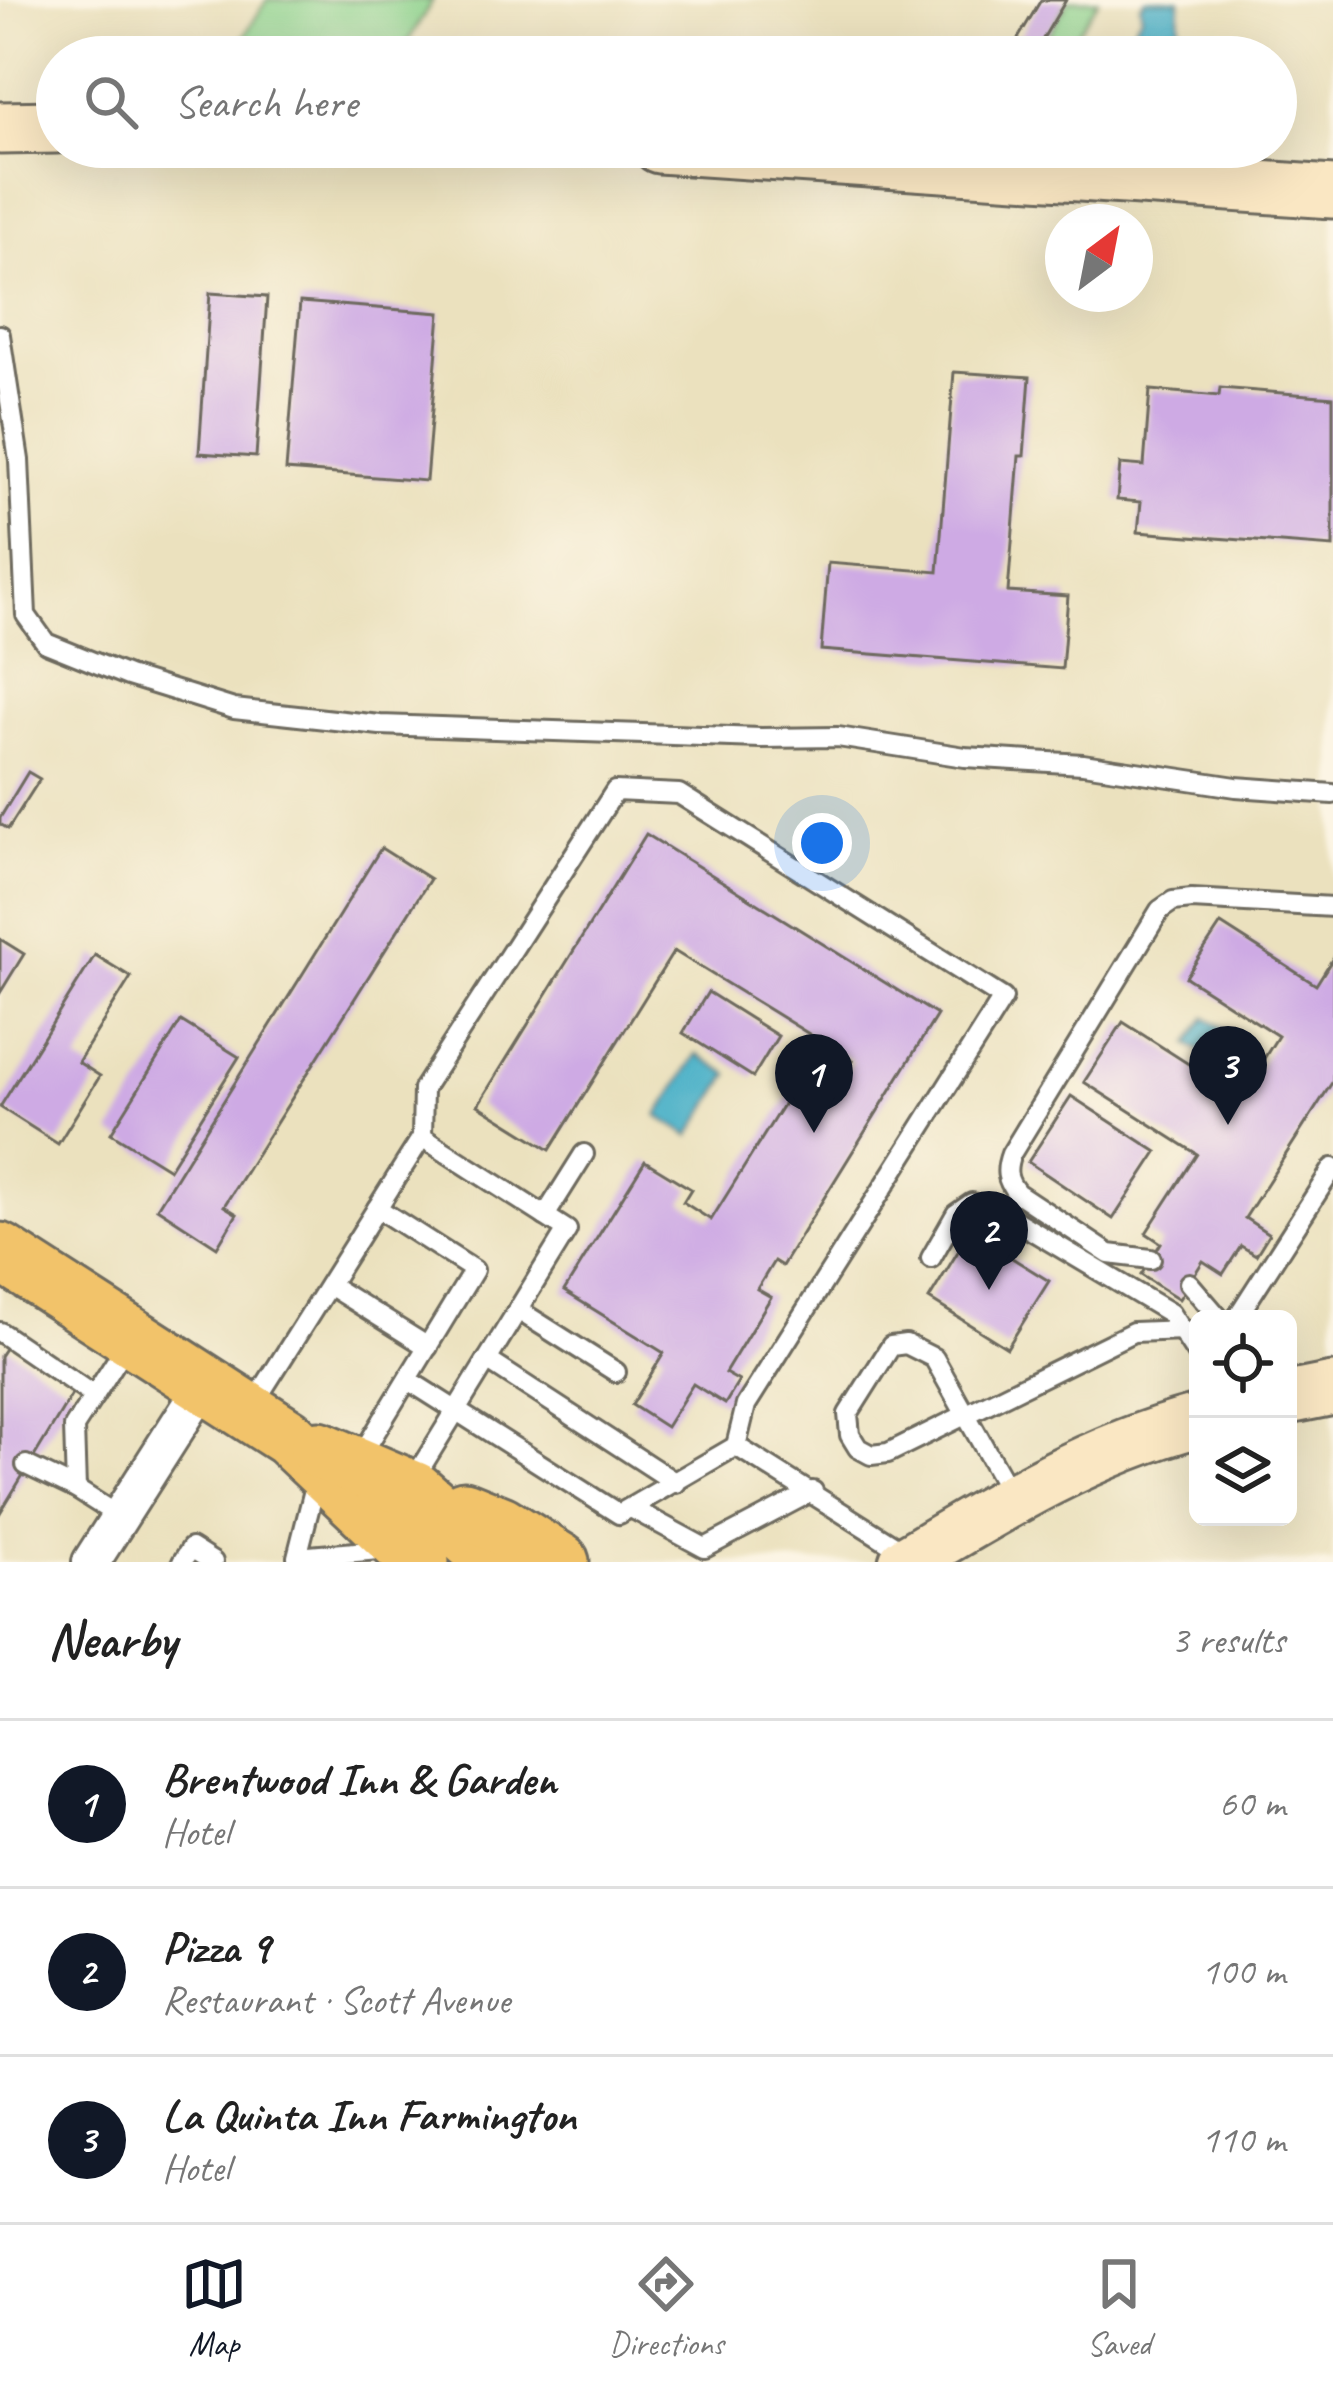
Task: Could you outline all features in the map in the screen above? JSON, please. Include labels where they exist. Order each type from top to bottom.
[{"type":"main road","points":[[0,128],[36,127]]},
{"type":"main road","points":[[974,168],[1333,192]]},
{"type":"main road","points":[[2,1258],[283,1433],[501,1525],[560,1562]]},
{"type":"main road","points":[[1297,1396],[1333,1389]]},
{"type":"main road","points":[[909,1560],[1013,1498],[1164,1430],[1189,1423]]},
{"type":"main road","points":[[283,1433],[411,1555]]},
{"type":"main road","points":[[411,1489],[496,1562]]},
{"type":"street","points":[[91,1562],[120,1517],[283,1433]]},
{"type":"lane","points":[[0,335],[20,460],[26,615],[46,643],[128,676],[234,709],[380,725],[838,737],[965,757],[1083,764],[1236,787],[1333,794]]},
{"type":"lane","points":[[408,1379],[620,1514],[736,1447],[746,1405],[1003,998],[679,794],[616,791],[423,1089],[422,1137],[329,1285],[283,1433],[295,1560],[411,1555]]},
{"type":"lane","points":[[1151,1259],[1109,1254],[1017,1193],[1008,1182],[1011,1154],[1160,910],[1173,901],[1192,899],[1333,907]]},
{"type":"lane","points":[[411,1489],[567,1230],[422,1137]]},
{"type":"lane","points":[[545,1216],[584,1154]]},
{"type":"lane","points":[[1242,1310],[1333,1168]]},
{"type":"lane","points":[[931,1258],[956,1214],[972,1203],[1000,1212],[1170,1313],[1189,1339]]},
{"type":"lane","points":[[283,1433],[408,1379],[474,1270],[377,1208]]},
{"type":"lane","points":[[1189,1283],[1212,1310]]},
{"type":"lane","points":[[329,1285],[428,1347]]},
{"type":"lane","points":[[518,1310],[616,1372]]},
{"type":"lane","points":[[1013,1498],[966,1414],[934,1358],[906,1344],[891,1346],[848,1414],[850,1436],[871,1455],[888,1453],[966,1414],[1133,1332],[1184,1330]]},
{"type":"lane","points":[[0,1332],[94,1396]]},
{"type":"lane","points":[[76,1489],[66,1422],[94,1396],[132,1336]]},
{"type":"lane","points":[[487,1360],[676,1483]]},
{"type":"lane","points":[[736,1447],[812,1491],[909,1560]]},
{"type":"lane","points":[[26,1466],[76,1489],[120,1517]]},
{"type":"lane","points":[[631,1508],[705,1548],[812,1491]]},
{"type":"lane","points":[[182,1562],[191,1548],[213,1562]]},
{"type":"green space","points":[[267,0],[433,0],[411,36],[244,36]]},
{"type":"green space","points":[[1069,0],[1099,0],[1075,36],[1048,36]]},
{"type":"water","points":[[1145,0],[1180,0],[1179,29],[1186,36],[1128,36],[1142,15],[1140,6]]},
{"type":"water","points":[[1206,1017],[1249,1045],[1233,1072],[1189,1044]]},
{"type":"water","points":[[697,1054],[729,1074],[690,1136],[658,1116]]},
{"type":"building","points":[[1041,0],[1066,0],[1045,36],[1020,36]]},
{"type":"building","points":[[210,293],[267,297],[256,457],[199,453]]},
{"type":"building","points":[[300,302],[440,313],[426,481],[286,470]]},
{"type":"building","points":[[954,372],[1030,377],[1008,592],[1068,596],[1062,669],[821,650],[828,563],[938,572]]},
{"type":"building","points":[[1220,388],[1333,397],[1333,547],[1138,532],[1141,502],[1117,500],[1120,464],[1144,466],[1150,390],[1219,396]]},
{"type":"building","points":[[28,772],[40,779],[8,829],[0,818]]},
{"type":"building","points":[[646,834],[937,1015],[782,1266],[774,1261],[757,1289],[771,1297],[725,1373],[739,1381],[725,1404],[693,1384],[666,1427],[632,1405],[664,1353],[564,1291],[645,1161],[691,1189],[683,1202],[711,1220],[809,1063],[840,1082],[853,1061],[674,951],[550,1150],[478,1105]]},
{"type":"building","points":[[381,848],[430,879],[224,1206],[237,1214],[217,1247],[157,1208]]},
{"type":"building","points":[[1221,924],[1316,985],[1333,958],[1333,1081],[1245,1218],[1269,1234],[1256,1255],[1241,1246],[1223,1274],[1203,1261],[1179,1299],[1141,1275],[1161,1243],[1146,1233],[1197,1154],[1084,1082],[1123,1022],[1240,1097],[1278,1036],[1186,977]]},
{"type":"building","points":[[0,939],[24,954],[0,993]]},
{"type":"building","points":[[95,955],[131,977],[78,1062],[100,1076],[58,1144],[0,1107]]},
{"type":"building","points":[[708,992],[778,1036],[753,1077],[683,1033]]},
{"type":"building","points":[[181,1021],[239,1057],[169,1169],[111,1133]]},
{"type":"building","points":[[1071,1096],[1157,1152],[1113,1219],[1028,1162]]},
{"type":"building","points":[[970,1232],[1049,1281],[1007,1348],[929,1299]]},
{"type":"building","points":[[6,1347],[74,1391],[0,1513],[0,1356]]},
{"type":"place","name":"La Quinta Inn Farmington","points":[[1228,1125]]},
{"type":"place","name":"Brentwood Inn & Garden","points":[[814,1133]]},
{"type":"place","name":"Pizza 9","points":[[989,1290]]}]
